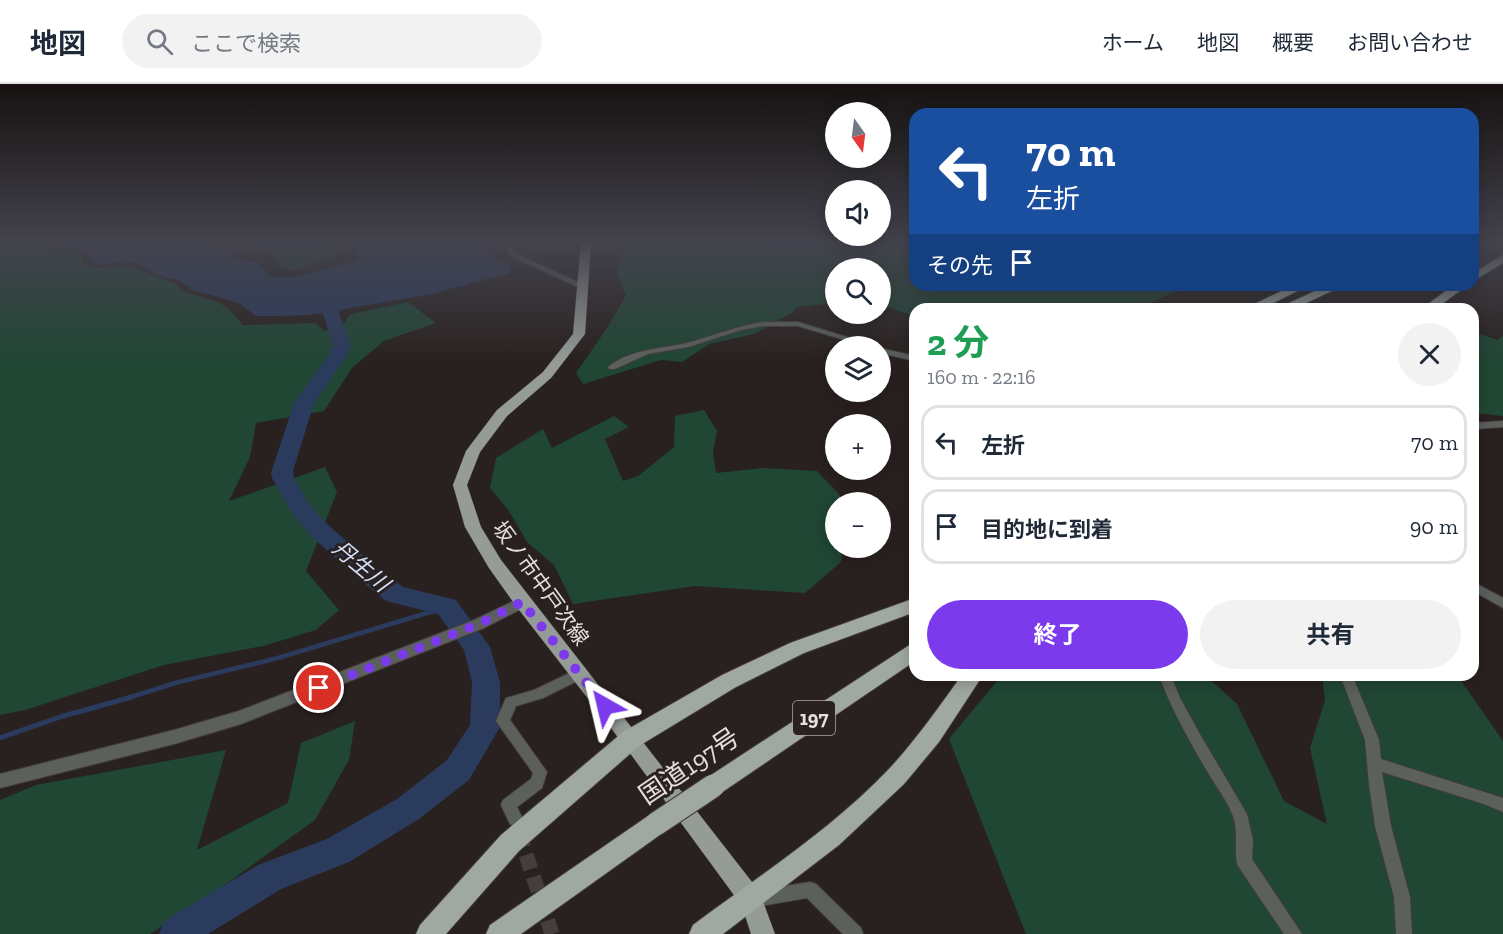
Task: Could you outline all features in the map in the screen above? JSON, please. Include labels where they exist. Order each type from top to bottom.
[{"type":"highway","points":[[1266,303],[1297,291]]},
{"type":"highway","points":[[1288,303],[1300,291]]},
{"type":"highway","points":[[1436,303],[1453,291]]},
{"type":"highway","points":[[429,934],[510,843],[631,739],[729,681],[798,648],[909,607]]},
{"type":"highway","name":"国道197号","points":[[499,934],[656,824],[909,655]]},
{"type":"highway","points":[[702,934],[831,837],[896,777],[931,735],[969,681]]},
{"type":"main road","name":"坂ノ市中戸次線","points":[[583,283],[579,334],[547,375],[502,413],[473,451],[460,485],[473,527],[495,564],[522,602],[631,739],[751,899],[763,934]]},
{"type":"street","points":[[575,283],[583,286]]},
{"type":"street","points":[[612,367],[646,352],[688,345],[740,328],[763,324],[798,324],[838,336]]},
{"type":"street","points":[[891,353],[909,357]]},
{"type":"street","points":[[1479,426],[1503,424]]},
{"type":"street","points":[[1479,590],[1503,604]]},
{"type":"street","points":[[0,781],[174,737],[241,717],[440,640],[522,602]]},
{"type":"street","points":[[515,819],[507,805],[537,783],[540,772],[503,721],[511,702],[540,695],[580,673]]},
{"type":"street","points":[[1167,681],[1174,699],[1196,740],[1240,814],[1245,840],[1244,861],[1294,934]]},
{"type":"street","points":[[1348,681],[1372,740],[1383,826],[1402,897],[1404,934]]},
{"type":"street","points":[[1374,763],[1503,805]]},
{"type":"street","points":[[751,899],[810,890],[855,934]]},
{"type":"green space","points":[[0,283],[173,283],[185,292],[218,302],[230,310],[243,325],[315,323],[325,331],[343,324],[351,314],[408,302],[436,323],[384,341],[352,368],[324,411],[256,423],[250,457],[229,501],[325,467],[337,492],[306,571],[339,610],[316,630],[263,646],[164,665],[25,710],[0,715]]},
{"type":"green space","points":[[621,283],[825,283],[825,304],[797,307],[793,312],[754,334],[709,344],[682,362],[661,360],[583,384],[576,373],[607,328],[626,295]]},
{"type":"green space","points":[[891,283],[909,283],[909,291],[1179,291],[1150,303],[909,303],[909,314],[891,308]]},
{"type":"green space","points":[[1479,334],[1498,340],[1503,335],[1503,416],[1479,414]]},
{"type":"green space","points":[[704,410],[717,431],[713,453],[716,473],[763,468],[817,471],[837,492],[825,492],[825,558],[842,558],[841,562],[805,593],[695,586],[573,604],[554,565],[527,542],[509,511],[490,488],[496,458],[543,429],[552,448],[614,416],[629,427],[605,439],[623,481],[638,476],[674,447],[675,416]]},
{"type":"green space","points":[[997,681],[1212,681],[1237,704],[1284,801],[1327,824],[1310,748],[1325,700],[1323,681],[1461,681],[1503,741],[1503,934],[1026,934],[949,739]]},
{"type":"green space","points":[[355,721],[349,760],[315,820],[212,894],[150,934],[0,934],[0,800],[36,785],[226,750],[197,850],[288,803],[301,743]]},
{"type":"water","points":[[182,283],[474,283],[432,294],[310,315],[256,316],[239,303],[193,290]]},
{"type":"waterway","name":"丹生川","points":[[177,934],[270,877],[337,851],[408,809],[458,770],[485,727],[486,682],[477,647],[447,607],[395,594],[370,575],[319,530],[300,508],[283,478],[284,473],[282,473],[304,403],[337,357],[342,345],[329,308],[351,294]]},
{"type":"waterway","points":[[128,698],[175,683],[278,658],[447,607]]},
{"type":"waterway","points":[[0,738],[60,717],[132,697]]},
{"type":"tunnel","points":[[519,833],[552,934]]},
{"type":"route","points":[[319,688],[479,624],[522,602],[605,706]]}]
